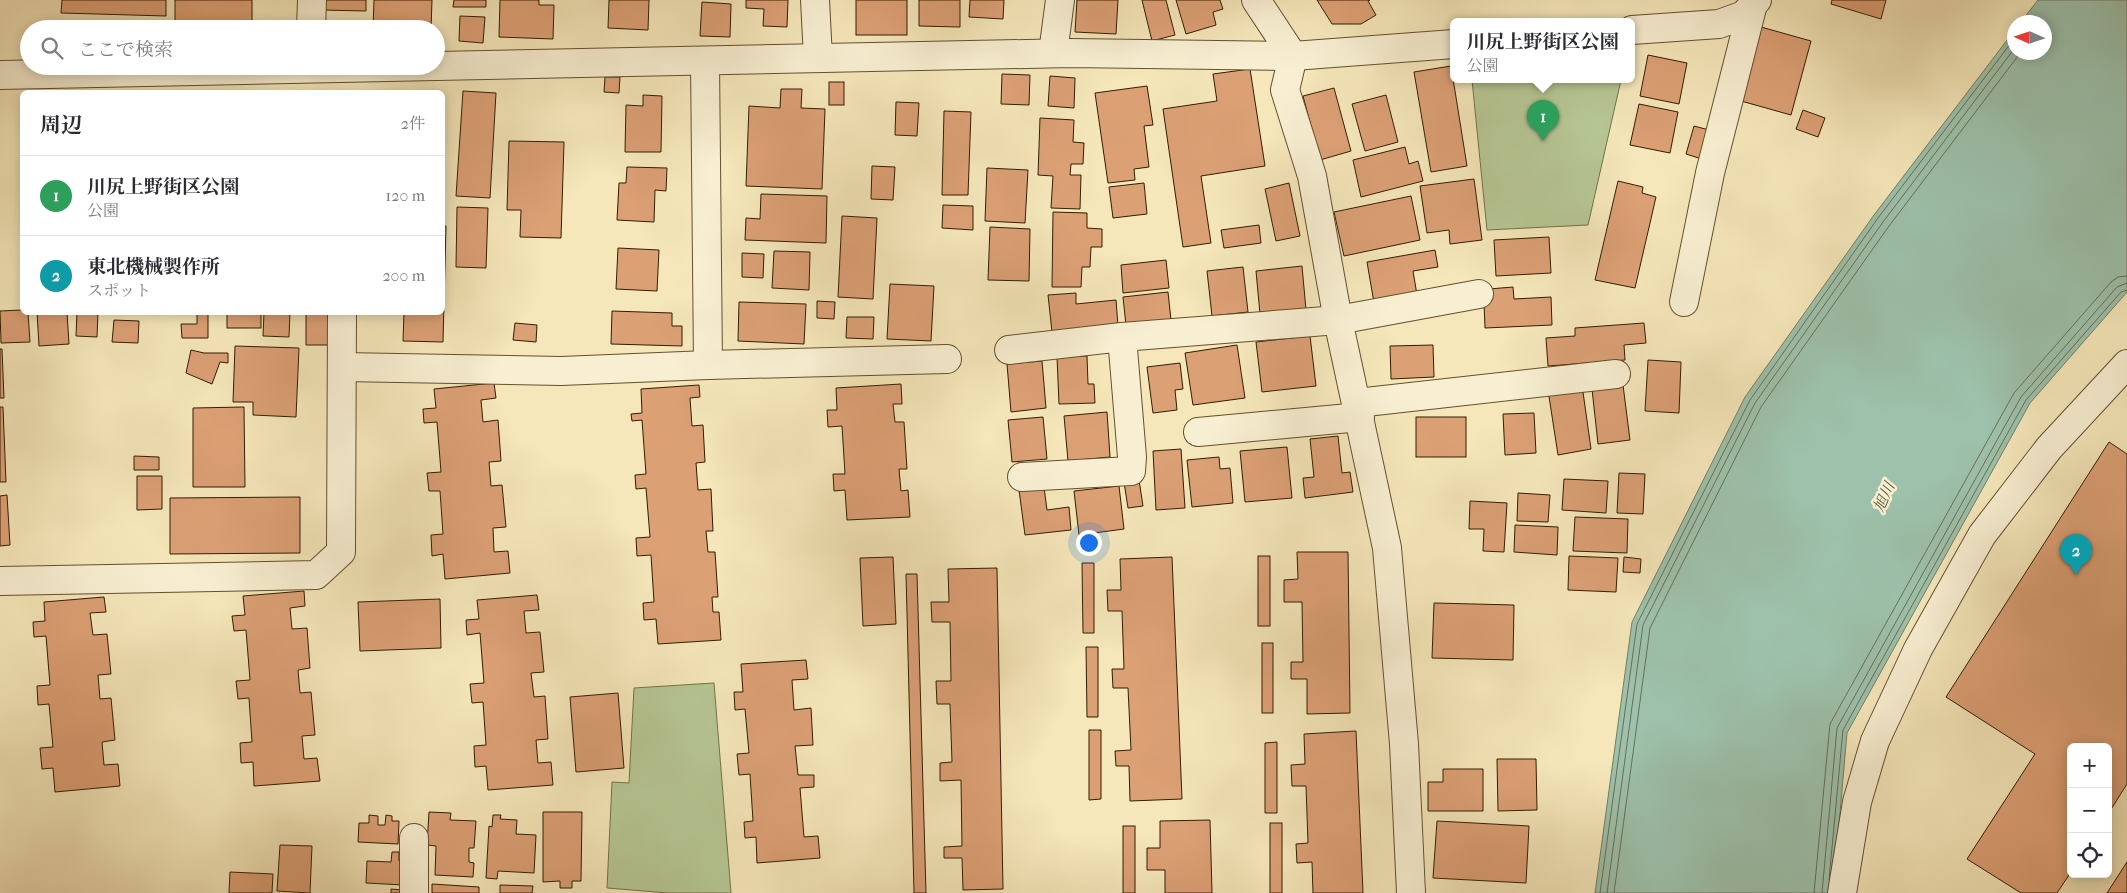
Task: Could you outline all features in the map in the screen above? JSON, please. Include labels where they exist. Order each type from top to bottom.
[{"type":"street","points":[[311,20],[312,0]]},
{"type":"street","points":[[815,0],[818,58]]},
{"type":"street","points":[[1053,53],[1060,0]]},
{"type":"street","points":[[1256,0],[1293,56],[1285,90],[1312,176],[1338,320],[1388,548],[1404,744],[1411,893]]},
{"type":"street","points":[[1635,30],[1719,24],[1744,15],[1755,2]]},
{"type":"street","points":[[1684,302],[1710,173],[1755,2]]},
{"type":"street","points":[[328,75],[343,81],[705,61],[1053,53],[1293,56],[1450,44]]},
{"type":"street","points":[[705,61],[708,365]]},
{"type":"street","points":[[0,75],[20,75]]},
{"type":"street","points":[[1009,350],[1122,337],[1338,320],[1479,294]]},
{"type":"street","points":[[0,581],[316,575],[341,552],[342,315]]},
{"type":"street","points":[[1022,477],[1131,471],[1132,457],[1122,337]]},
{"type":"street","points":[[342,367],[561,371],[947,359]]},
{"type":"street","points":[[1842,893],[1857,802],[1875,741],[1918,648],[1982,535],[2049,448],[2127,364]]},
{"type":"street","points":[[1198,432],[1616,374]]},
{"type":"street","points":[[414,838],[414,893]]},
{"type":"shaded area","points":[[1472,83],[1620,83],[1588,225],[1487,230]]},
{"type":"shaded area","points":[[714,683],[731,893],[668,893],[607,888],[612,782],[629,783],[634,688]]},
{"type":"water","name":"旭川","points":[[2038,0],[2127,0],[2127,292],[2030,403],[1847,733],[1833,893],[1595,893],[1632,622],[1745,397],[1874,215],[2007,40],[2007,60],[2052,60],[2052,15],[2026,15]]},
{"type":"building","points":[[62,0],[166,0],[166,16],[61,13]]},
{"type":"building","points":[[175,0],[252,0],[252,20],[175,20]]},
{"type":"building","points":[[321,0],[366,0],[366,11],[321,10]]},
{"type":"building","points":[[374,0],[432,0],[431,20],[373,20]]},
{"type":"building","points":[[454,0],[486,0],[486,7],[453,7]]},
{"type":"building","points":[[500,0],[539,0],[539,5],[554,5],[553,39],[499,37]]},
{"type":"building","points":[[609,0],[649,0],[648,30],[608,28]]},
{"type":"building","points":[[746,0],[788,0],[787,27],[763,26],[764,9],[746,8]]},
{"type":"building","points":[[856,0],[907,0],[907,35],[856,35]]},
{"type":"building","points":[[919,0],[960,0],[960,27],[919,26]]},
{"type":"building","points":[[970,0],[1004,0],[1003,19],[969,17]]},
{"type":"building","points":[[1077,0],[1118,0],[1116,34],[1075,32]]},
{"type":"building","points":[[1142,0],[1166,0],[1175,35],[1152,41]]},
{"type":"building","points":[[1176,0],[1220,0],[1223,9],[1213,12],[1216,25],[1186,34]]},
{"type":"building","points":[[1317,0],[1370,0],[1368,1],[1376,15],[1361,24],[1332,24]]},
{"type":"building","points":[[1832,0],[1886,0],[1881,19],[1831,4]]},
{"type":"building","points":[[702,2],[731,4],[730,37],[700,36]]},
{"type":"building","points":[[460,16],[485,17],[483,43],[459,41]]},
{"type":"building","points":[[1761,27],[1811,41],[1791,115],[1741,101]]},
{"type":"building","points":[[1648,55],[1687,63],[1679,104],[1640,96]]},
{"type":"building","points":[[1450,66],[1450,83],[1454,83],[1467,166],[1431,172],[1414,72]]},
{"type":"building","points":[[1250,69],[1265,166],[1201,176],[1211,243],[1183,247],[1163,109],[1217,101],[1213,74]]},
{"type":"building","points":[[1002,74],[1030,75],[1029,105],[1001,104]]},
{"type":"building","points":[[1050,76],[1075,78],[1074,108],[1048,106]]},
{"type":"building","points":[[605,77],[620,77],[619,93],[604,92]]},
{"type":"building","points":[[829,82],[844,82],[844,105],[829,105]]},
{"type":"building","points":[[1147,86],[1153,125],[1144,126],[1149,167],[1134,169],[1135,180],[1108,183],[1095,93]]},
{"type":"building","points":[[1334,88],[1351,151],[1320,160],[1303,96]]},
{"type":"building","points":[[781,89],[802,89],[801,108],[825,109],[822,189],[746,186],[749,106],[780,108]]},
{"type":"building","points":[[463,91],[496,93],[490,198],[456,196]]},
{"type":"building","points":[[643,95],[662,96],[661,152],[625,152],[626,105],[643,106]]},
{"type":"building","points":[[1386,95],[1398,142],[1365,151],[1352,104]]},
{"type":"building","points":[[896,102],[919,103],[917,136],[895,135]]},
{"type":"building","points":[[1639,104],[1678,112],[1670,153],[1630,145]]},
{"type":"building","points":[[1803,110],[1825,118],[1818,137],[1796,129]]},
{"type":"building","points":[[944,111],[971,112],[968,195],[942,195]]},
{"type":"building","points":[[1040,118],[1074,120],[1073,142],[1084,143],[1083,164],[1071,164],[1070,175],[1081,175],[1080,209],[1051,208],[1053,176],[1038,175]]},
{"type":"building","points":[[1694,126],[1713,131],[1705,160],[1686,154]]},
{"type":"building","points":[[509,141],[564,142],[561,238],[520,237],[521,210],[507,210]]},
{"type":"building","points":[[1405,147],[1409,164],[1418,161],[1423,181],[1361,197],[1353,160]]},
{"type":"building","points":[[872,166],[895,167],[893,200],[871,199]]},
{"type":"building","points":[[627,167],[667,168],[666,191],[655,190],[654,222],[617,220],[619,183],[626,183]]},
{"type":"building","points":[[987,168],[1028,170],[1025,223],[985,221]]},
{"type":"building","points":[[1474,179],[1482,240],[1450,244],[1449,230],[1427,233],[1420,186]]},
{"type":"building","points":[[1618,181],[1643,187],[1642,193],[1656,197],[1635,288],[1595,280]]},
{"type":"building","points":[[1144,183],[1147,214],[1113,218],[1109,187]]},
{"type":"building","points":[[1289,183],[1300,236],[1276,241],[1265,189]]},
{"type":"building","points":[[761,194],[827,196],[826,243],[745,240],[746,218],[760,219]]},
{"type":"building","points":[[1411,196],[1420,240],[1344,256],[1334,212]]},
{"type":"building","points":[[943,205],[973,206],[973,230],[942,228]]},
{"type":"building","points":[[457,207],[488,208],[486,268],[456,267]]},
{"type":"building","points":[[1053,212],[1087,213],[1087,228],[1102,229],[1102,247],[1091,247],[1090,267],[1082,267],[1081,287],[1052,287]]},
{"type":"building","points":[[842,216],[877,218],[873,299],[838,297]]},
{"type":"building","points":[[1259,225],[1261,243],[1224,248],[1221,230]]},
{"type":"building","points":[[445,226],[446,226],[445,265]]},
{"type":"building","points":[[990,227],[1030,229],[1029,281],[988,280]]},
{"type":"building","points":[[1549,237],[1551,273],[1496,276],[1494,240]]},
{"type":"building","points":[[618,248],[659,250],[657,291],[616,289]]},
{"type":"building","points":[[1435,250],[1438,267],[1413,271],[1417,295],[1374,303],[1367,262]]},
{"type":"building","points":[[774,251],[810,252],[809,290],[772,288]]},
{"type":"building","points":[[742,253],[764,254],[763,278],[742,277]]},
{"type":"building","points":[[1166,260],[1169,288],[1123,293],[1121,265]]},
{"type":"building","points":[[1302,266],[1306,310],[1260,314],[1256,271]]},
{"type":"building","points":[[1243,267],[1248,312],[1212,316],[1207,271]]},
{"type":"building","points":[[890,284],[934,286],[931,341],[887,339]]},
{"type":"building","points":[[1513,287],[1514,299],[1551,297],[1552,325],[1485,328],[1484,303],[1489,302],[1489,289]]},
{"type":"building","points":[[1168,292],[1171,320],[1126,325],[1123,297]]},
{"type":"building","points":[[1076,293],[1076,304],[1116,300],[1118,326],[1052,332],[1048,295]]},
{"type":"building","points":[[817,301],[835,302],[834,319],[817,318]]},
{"type":"building","points":[[739,302],[806,304],[804,344],[738,341]]},
{"type":"building","points":[[20,310],[20,315],[28,315],[30,342],[1,343],[0,311]]},
{"type":"building","points":[[612,311],[672,313],[672,326],[682,326],[682,346],[611,344]]},
{"type":"building","points":[[37,315],[67,315],[69,344],[39,346]]},
{"type":"building","points":[[77,315],[98,315],[97,337],[76,336]]},
{"type":"building","points":[[197,315],[208,315],[208,338],[182,338],[181,324],[197,324]]},
{"type":"building","points":[[227,315],[261,315],[261,328],[227,328]]},
{"type":"building","points":[[264,315],[290,315],[289,337],[263,336]]},
{"type":"building","points":[[306,315],[330,315],[329,345],[306,345]]},
{"type":"building","points":[[404,315],[444,315],[443,342],[403,341]]},
{"type":"building","points":[[847,317],[874,317],[873,339],[846,338]]},
{"type":"building","points":[[114,320],[139,321],[138,343],[112,342]]},
{"type":"building","points":[[515,323],[537,325],[536,342],[513,340]]},
{"type":"building","points":[[1644,323],[1646,343],[1624,345],[1625,360],[1548,366],[1546,338],[1575,336],[1575,328]]},
{"type":"building","points":[[1310,336],[1316,386],[1262,392],[1256,342]]},
{"type":"building","points":[[1237,345],[1245,398],[1193,405],[1185,353]]},
{"type":"building","points":[[1433,345],[1434,377],[1391,379],[1390,346]]},
{"type":"building","points":[[235,346],[299,348],[296,417],[253,415],[253,402],[233,402]]},
{"type":"building","points":[[0,349],[2,349],[4,398],[0,398]]},
{"type":"building","points":[[191,350],[204,353],[228,353],[228,363],[220,362],[212,384],[186,373]]},
{"type":"building","points":[[1087,356],[1088,384],[1094,384],[1095,403],[1059,404],[1057,357]]},
{"type":"building","points":[[1648,360],[1681,362],[1679,413],[1645,411]]},
{"type":"building","points":[[1042,361],[1046,408],[1011,412],[1007,364]]},
{"type":"building","points":[[1180,363],[1183,389],[1175,390],[1177,410],[1153,413],[1147,367]]},
{"type":"building","points":[[494,383],[496,398],[481,400],[483,422],[498,420],[501,461],[489,462],[491,486],[502,485],[506,527],[493,528],[494,552],[508,551],[510,573],[445,579],[443,554],[432,556],[431,535],[443,534],[440,491],[429,491],[427,473],[441,472],[437,422],[424,423],[423,409],[436,408],[434,389]]},
{"type":"building","points":[[901,384],[902,404],[893,404],[895,422],[904,422],[907,469],[899,469],[901,491],[908,490],[910,517],[847,520],[845,490],[834,491],[833,474],[845,474],[842,426],[828,427],[827,410],[837,410],[836,388]]},
{"type":"building","points":[[699,385],[700,397],[690,398],[692,426],[703,425],[705,462],[696,463],[698,490],[711,489],[713,531],[706,531],[708,552],[715,552],[718,597],[712,597],[713,612],[719,612],[721,640],[658,644],[656,619],[644,620],[643,603],[654,602],[651,555],[637,556],[636,538],[650,537],[646,488],[636,489],[635,475],[646,474],[642,420],[632,421],[631,414],[642,413],[641,389]]},
{"type":"building","points":[[1582,385],[1591,449],[1558,455],[1548,390]]},
{"type":"building","points":[[1623,385],[1630,440],[1598,444],[1592,389]]},
{"type":"building","points":[[0,407],[3,407],[6,482],[0,482]]},
{"type":"building","points":[[244,407],[245,487],[193,487],[193,408]]},
{"type":"building","points":[[1107,412],[1110,457],[1068,461],[1064,416]]},
{"type":"building","points":[[1534,413],[1536,453],[1505,455],[1503,414]]},
{"type":"building","points":[[1043,417],[1047,459],[1012,462],[1008,420]]},
{"type":"building","points":[[1416,417],[1466,417],[1466,457],[1416,457]]},
{"type":"building","points":[[1338,436],[1342,473],[1350,472],[1353,492],[1305,498],[1303,478],[1314,477],[1310,439]]},
{"type":"building","points":[[2109,442],[2127,454],[2127,784],[2112,808],[2112,743],[2067,743],[2067,878],[2057,893],[2021,893],[1967,859],[2035,754],[1946,697]]},
{"type":"building","points":[[1287,447],[1292,498],[1245,502],[1240,451]]},
{"type":"building","points":[[1181,449],[1185,508],[1156,510],[1153,451]]},
{"type":"building","points":[[134,456],[159,457],[159,470],[134,470]]},
{"type":"building","points":[[1219,457],[1220,469],[1230,468],[1233,503],[1192,507],[1187,460]]},
{"type":"building","points":[[1619,473],[1645,474],[1643,514],[1617,513]]},
{"type":"building","points":[[137,476],[162,476],[162,509],[137,510]]},
{"type":"building","points":[[1564,479],[1608,481],[1606,513],[1562,510]]},
{"type":"building","points":[[1139,480],[1143,506],[1128,508],[1124,482]]},
{"type":"building","points":[[1119,486],[1124,529],[1079,535],[1074,491]]},
{"type":"building","points":[[1044,487],[1047,510],[1069,507],[1071,530],[1025,535],[1019,490]]},
{"type":"building","points":[[1518,493],[1550,495],[1548,522],[1517,521]]},
{"type":"building","points":[[7,495],[10,545],[0,546],[0,496]]},
{"type":"building","points":[[300,497],[300,553],[170,554],[170,498]]},
{"type":"building","points":[[1470,501],[1507,503],[1504,552],[1483,551],[1484,529],[1469,529]]},
{"type":"building","points":[[1575,517],[1628,519],[1627,553],[1573,551]]},
{"type":"building","points":[[1515,525],[1558,527],[1557,555],[1514,552]]},
{"type":"building","points":[[1297,552],[1348,552],[1350,713],[1307,714],[1307,679],[1291,679],[1291,662],[1303,662],[1302,602],[1284,602],[1284,580],[1298,579]]},
{"type":"building","points":[[1258,556],[1270,556],[1270,626],[1258,626]]},
{"type":"building","points":[[1569,556],[1618,558],[1616,592],[1568,590]]},
{"type":"building","points":[[893,557],[896,624],[863,626],[860,558]]},
{"type":"building","points":[[1172,557],[1182,799],[1130,801],[1129,766],[1116,766],[1115,751],[1131,750],[1128,688],[1113,688],[1112,669],[1124,669],[1122,611],[1108,611],[1107,590],[1121,590],[1120,559]]},
{"type":"building","points":[[1624,557],[1641,559],[1640,573],[1623,572]]},
{"type":"building","points":[[1082,563],[1094,563],[1094,633],[1083,633]]},
{"type":"building","points":[[997,568],[1003,889],[963,890],[962,858],[944,858],[944,847],[962,846],[961,780],[940,781],[940,763],[952,762],[950,704],[937,704],[936,681],[951,681],[950,622],[932,622],[931,602],[949,602],[948,569]]},
{"type":"building","points":[[906,574],[917,574],[926,893],[914,893]]},
{"type":"building","points":[[304,591],[305,606],[290,608],[292,629],[307,628],[310,668],[298,670],[300,693],[311,692],[315,735],[302,736],[304,759],[317,758],[320,781],[254,786],[253,762],[241,763],[240,743],[252,742],[249,698],[238,699],[236,681],[250,680],[246,630],[234,631],[232,616],[245,615],[243,596]]},
{"type":"building","points":[[537,595],[539,610],[524,611],[526,633],[540,632],[544,672],[531,673],[534,697],[545,696],[548,739],[536,740],[538,763],[551,762],[553,785],[488,790],[486,766],[475,767],[474,746],[486,745],[483,702],[472,703],[470,684],[484,683],[480,633],[467,635],[466,620],[479,619],[477,600]]},
{"type":"building","points":[[104,597],[106,612],[90,613],[93,635],[107,634],[111,674],[98,675],[100,699],[111,698],[115,740],[102,742],[104,765],[118,764],[120,786],[55,792],[53,768],[42,769],[40,748],[53,747],[49,704],[38,705],[37,686],[50,685],[46,636],[34,637],[33,622],[45,621],[44,602]]},
{"type":"building","points":[[440,599],[441,648],[360,651],[358,602]]},
{"type":"building","points":[[1434,603],[1514,605],[1513,660],[1432,658]]},
{"type":"building","points":[[1262,643],[1273,643],[1273,713],[1262,713]]},
{"type":"building","points":[[1086,647],[1098,647],[1098,717],[1087,717]]},
{"type":"building","points":[[806,660],[808,679],[792,680],[794,710],[811,708],[813,745],[795,746],[798,775],[814,775],[814,787],[800,788],[804,837],[818,836],[820,858],[757,863],[756,837],[745,838],[744,822],[753,821],[750,774],[739,775],[737,754],[749,753],[745,709],[735,710],[734,692],[743,692],[741,664]]},
{"type":"building","points":[[618,693],[624,768],[576,772],[570,697]]},
{"type":"building","points":[[1089,730],[1101,730],[1101,799],[1089,800]]},
{"type":"building","points":[[1356,731],[1363,893],[1313,893],[1312,862],[1297,863],[1296,844],[1308,843],[1306,786],[1292,786],[1291,765],[1305,764],[1304,734]]},
{"type":"building","points":[[1277,742],[1277,813],[1265,813],[1265,743]]},
{"type":"building","points":[[1497,759],[1536,759],[1537,810],[1498,811]]},
{"type":"building","points":[[1443,769],[1483,769],[1483,811],[1428,811],[1428,782],[1443,782]]},
{"type":"building","points":[[429,812],[451,813],[450,820],[476,821],[474,848],[469,848],[469,862],[474,863],[473,877],[435,875],[436,846],[427,845]]},
{"type":"building","points":[[543,812],[582,812],[581,881],[572,881],[572,888],[560,888],[560,881],[543,882]]},
{"type":"building","points":[[369,815],[378,816],[378,825],[385,825],[386,815],[392,816],[392,821],[399,821],[398,844],[358,842],[359,823],[369,823]]},
{"type":"building","points":[[493,815],[501,815],[500,819],[517,820],[516,834],[536,835],[534,873],[498,871],[497,879],[486,878],[489,826],[492,827]]},
{"type":"building","points":[[1210,820],[1212,893],[1165,893],[1165,870],[1147,870],[1147,848],[1160,848],[1160,821]]},
{"type":"building","points":[[1437,821],[1529,826],[1526,883],[1433,878]]},
{"type":"building","points":[[1270,823],[1282,823],[1282,893],[1270,893]]},
{"type":"building","points":[[1123,826],[1135,826],[1135,893],[1123,893]]},
{"type":"building","points":[[280,845],[312,846],[310,893],[277,891]]},
{"type":"building","points":[[392,852],[399,852],[399,861],[406,861],[404,885],[366,883],[367,861],[391,862]]},
{"type":"building","points":[[2127,862],[2127,893],[2107,893]]},
{"type":"building","points":[[230,872],[273,874],[272,893],[229,893]]},
{"type":"building","points":[[432,884],[479,887],[479,893],[432,893]]},
{"type":"building","points":[[500,885],[533,886],[532,893],[500,893]]},
{"type":"building","points":[[391,889],[402,890],[402,893],[391,893]]},
{"type":"place","name":"川尻上野街区公園","points":[[1543,141]]},
{"type":"place","name":"東北機械製作所","points":[[2076,575]]}]
